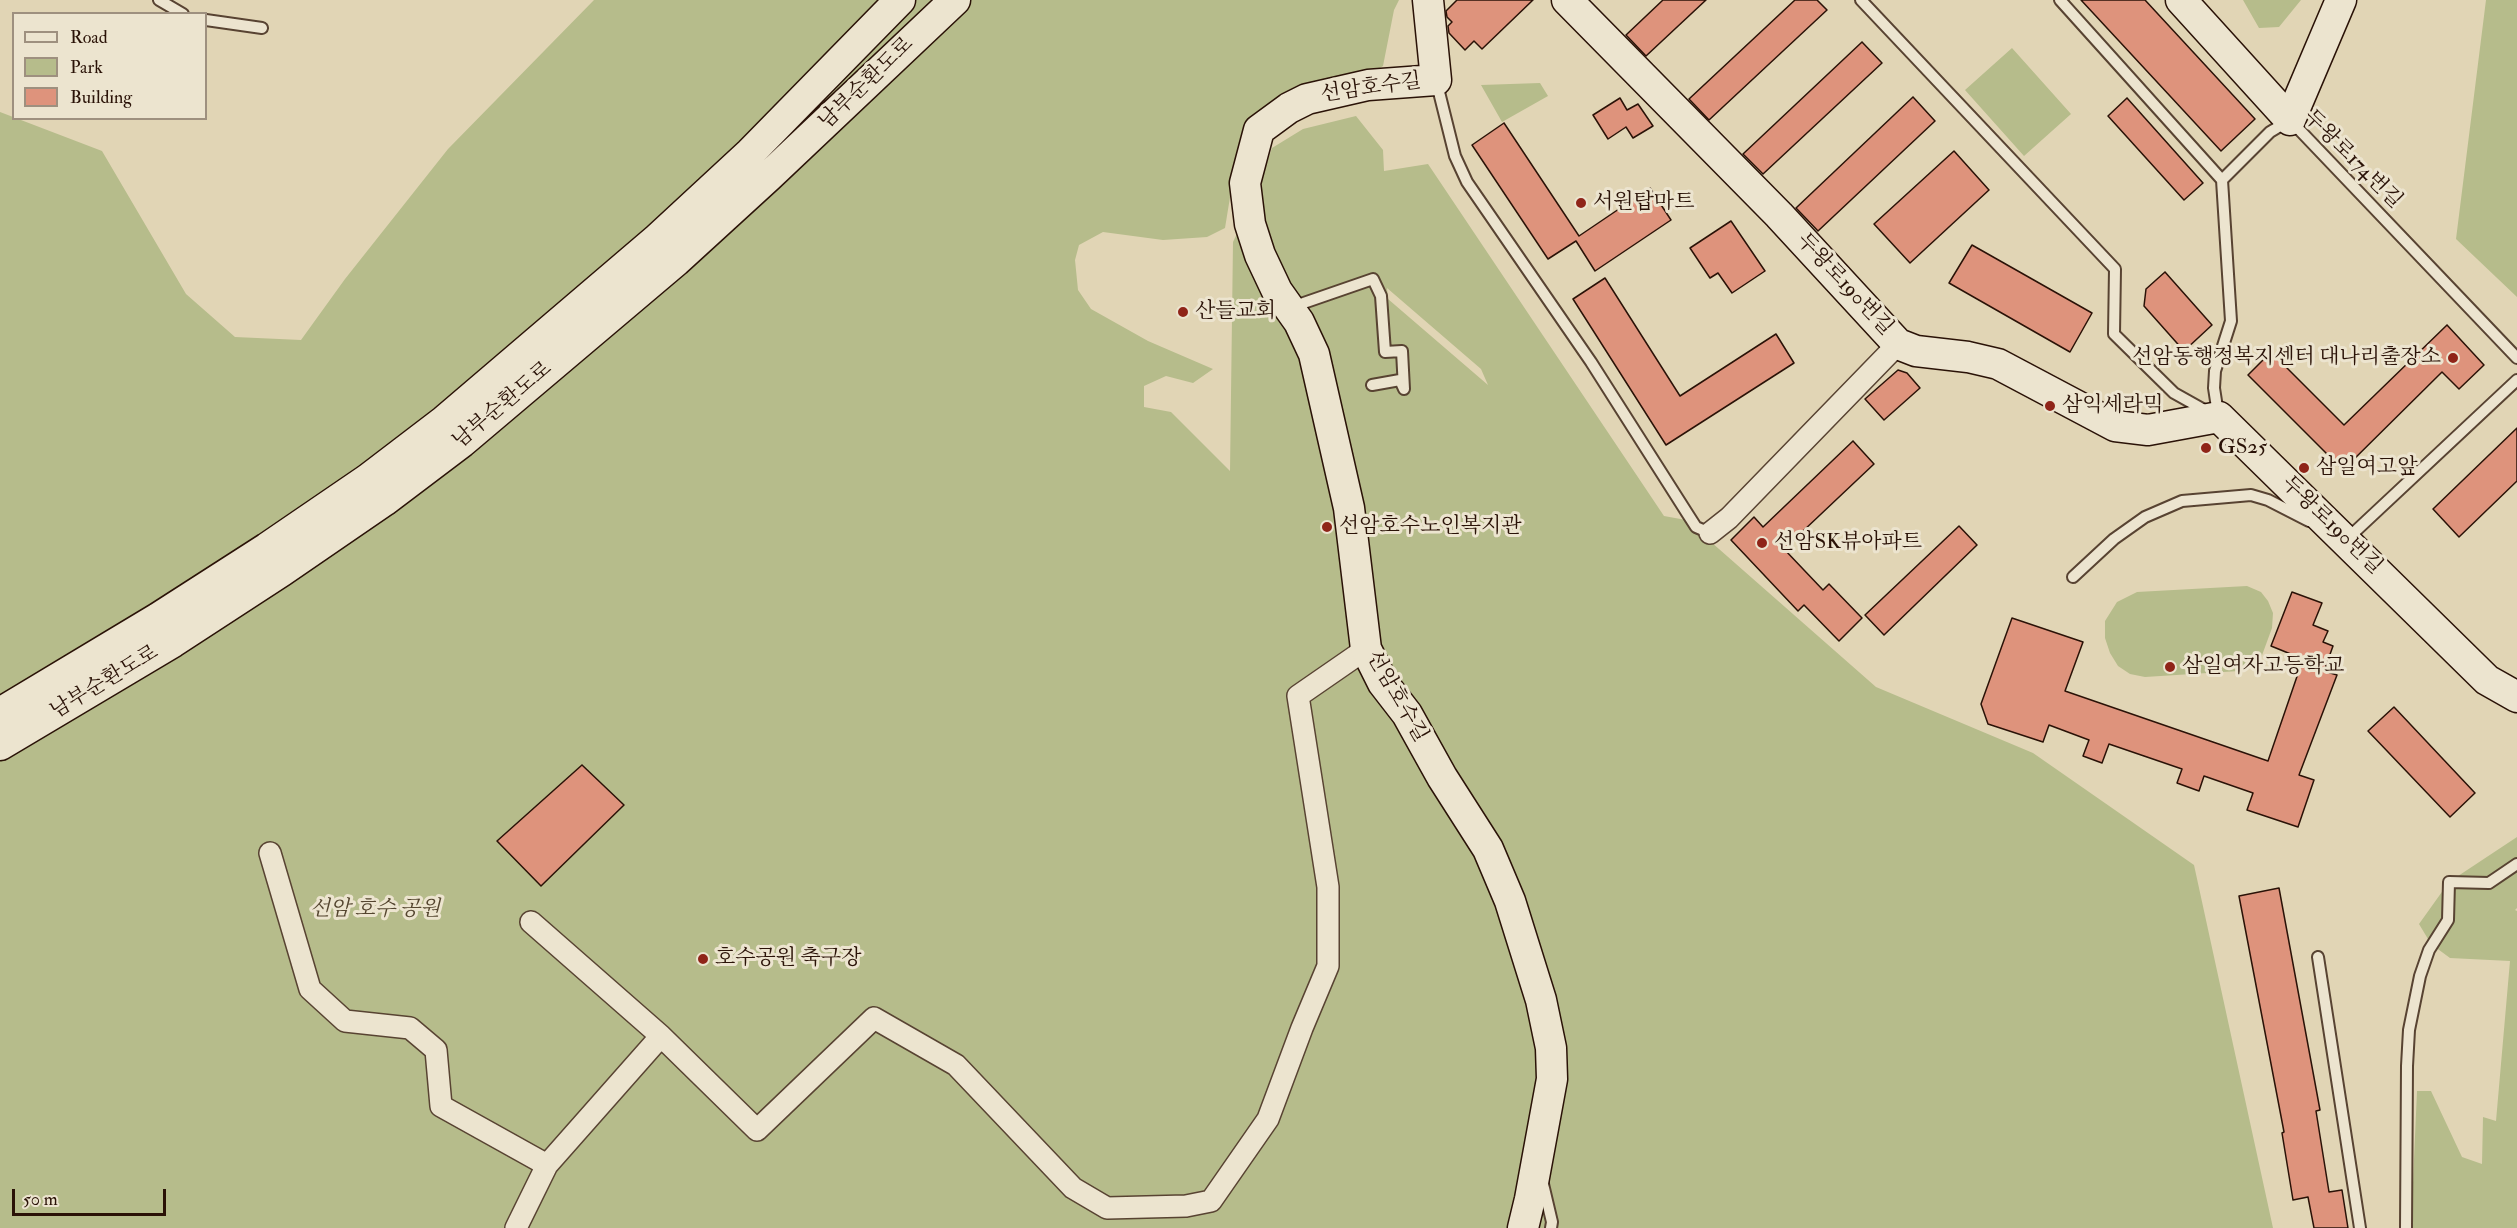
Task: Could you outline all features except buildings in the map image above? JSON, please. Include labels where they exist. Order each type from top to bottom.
[{"type":"street","name":"남부순환도로","points":[[0,712],[158,618],[267,548],[368,479],[444,421],[656,240],[750,153],[900,0]]},
{"type":"street","name":"남부순환도로","points":[[0,745],[173,642],[282,571],[384,501],[462,442],[676,261],[955,0]]},
{"type":"street","points":[[1428,0],[1436,80]]},
{"type":"street","name":"두왕로190번길","points":[[1567,0],[1779,214],[1898,344],[1916,351],[1968,357],[1998,364],[2115,426],[2148,430],[2219,417],[2487,680],[2517,697]]},
{"type":"street","points":[[2181,0],[2290,120],[2342,0]]},
{"type":"street","name":"선암호수길","points":[[1436,80],[1368,85],[1307,99],[1288,108],[1259,130],[1245,183],[1250,224],[1260,255],[1277,291],[1299,322],[1314,354],[1349,508],[1366,649],[1383,682],[1407,714],[1442,777],[1488,849],[1510,901],[1540,1000],[1551,1048],[1552,1079],[1523,1228]]},
{"type":"street","points":[[1710,533],[1729,518],[1898,344]]},
{"type":"street","points":[[531,922],[662,1036],[757,1130],[874,1018],[956,1065],[1072,1188],[1107,1208],[1186,1206],[1211,1201],[1268,1119],[1328,966],[1328,887],[1298,696],[1366,649]]},
{"type":"street","points":[[270,853],[310,989],[345,1022],[410,1028],[436,1050],[441,1106],[547,1165]]},
{"type":"street","points":[[516,1228],[547,1165],[662,1036]]},
{"type":"lane","points":[[159,0],[180,12]]},
{"type":"lane","points":[[1861,0],[2115,269],[2114,334],[2174,393],[2219,417]]},
{"type":"lane","points":[[2060,0],[2222,180],[2231,321],[2215,371],[2214,387],[2219,417]]},
{"type":"lane","points":[[207,20],[262,28]]},
{"type":"lane","points":[[1436,80],[1455,156],[1467,182],[1591,362],[1696,527],[1710,533]]},
{"type":"lane","name":"두왕로174번길","points":[[2222,180],[2270,132],[2290,120],[2517,358]]},
{"type":"lane","points":[[1289,308],[1373,279],[1381,296],[1385,352],[1402,351],[1404,389],[1400,380],[1372,386]]},
{"type":"lane","points":[[2073,577],[2114,539],[2145,517],[2182,501],[2212,497],[2251,495],[2268,500],[2346,541],[2517,380]]},
{"type":"lane","points":[[2406,1228],[2407,1057],[2410,1022],[2420,976],[2429,950],[2448,920],[2449,882],[2489,883],[2517,864]]},
{"type":"lane","points":[[2318,957],[2360,1228]]},
{"type":"lane","points":[[1538,1160],[1552,1222],[1551,1228]]},
{"type":"green space","name":"선암 호수 공원","points":[[594,0],[1399,0],[1394,10],[1383,66],[1356,82],[1315,87],[1232,185],[1225,228],[1207,237],[1163,240],[1103,232],[1079,245],[1075,260],[1078,290],[1091,309],[1148,341],[1213,369],[1193,383],[1166,376],[1144,386],[1144,407],[1171,412],[1230,471],[1233,242],[1256,194],[1272,148],[1303,129],[1356,116],[1383,150],[1384,171],[1428,164],[1664,516],[1686,520],[1876,687],[2033,753],[2194,865],[2273,1228],[0,1228],[0,112],[12,117],[12,120],[21,120],[102,151],[186,294],[235,337],[301,340],[345,279],[448,149]],"holes":[[[1387,288],[1481,369],[1488,385],[1388,299]]]},
{"type":"green space","points":[[2243,0],[2301,0],[2279,27],[2259,28]]},
{"type":"green space","points":[[2486,0],[2517,0],[2517,297],[2456,239]]},
{"type":"green space","points":[[2012,48],[2071,114],[2024,156],[1965,90]]},
{"type":"green space","points":[[1540,83],[1548,96],[1502,122],[1481,85]]},
{"type":"green space","points":[[2247,586],[2261,592],[2268,601],[2273,613],[2272,628],[2261,658],[2239,671],[2145,677],[2130,674],[2118,666],[2110,653],[2105,638],[2105,621],[2117,602],[2137,592]]},
{"type":"green space","points":[[2517,837],[2517,908],[2515,910],[2517,911],[2517,1228],[2411,1228],[2417,1091],[2431,1091],[2462,1157],[2482,1164],[2483,1117],[2496,1121],[2510,961],[2450,958],[2431,944],[2419,924],[2449,882]]},
{"type":"place","name":"서원탑마트","points":[[1581,203]]},
{"type":"place","name":"산들교회","points":[[1183,312]]},
{"type":"place","name":"선암동행정복지센터 대나리출장소","points":[[2453,358]]},
{"type":"place","name":"삼익세라믹","points":[[2050,406]]},
{"type":"place","name":"GS25","points":[[2206,448]]},
{"type":"place","name":"삼일여고앞","points":[[2304,468]]},
{"type":"place","name":"선암호수노인복지관","points":[[1327,527]]},
{"type":"place","name":"선암SK뷰아파트","points":[[1762,543]]},
{"type":"place","name":"삼일여자고등학교","points":[[2170,667]]},
{"type":"place","name":"호수공원 축구장","points":[[703,959]]}]
